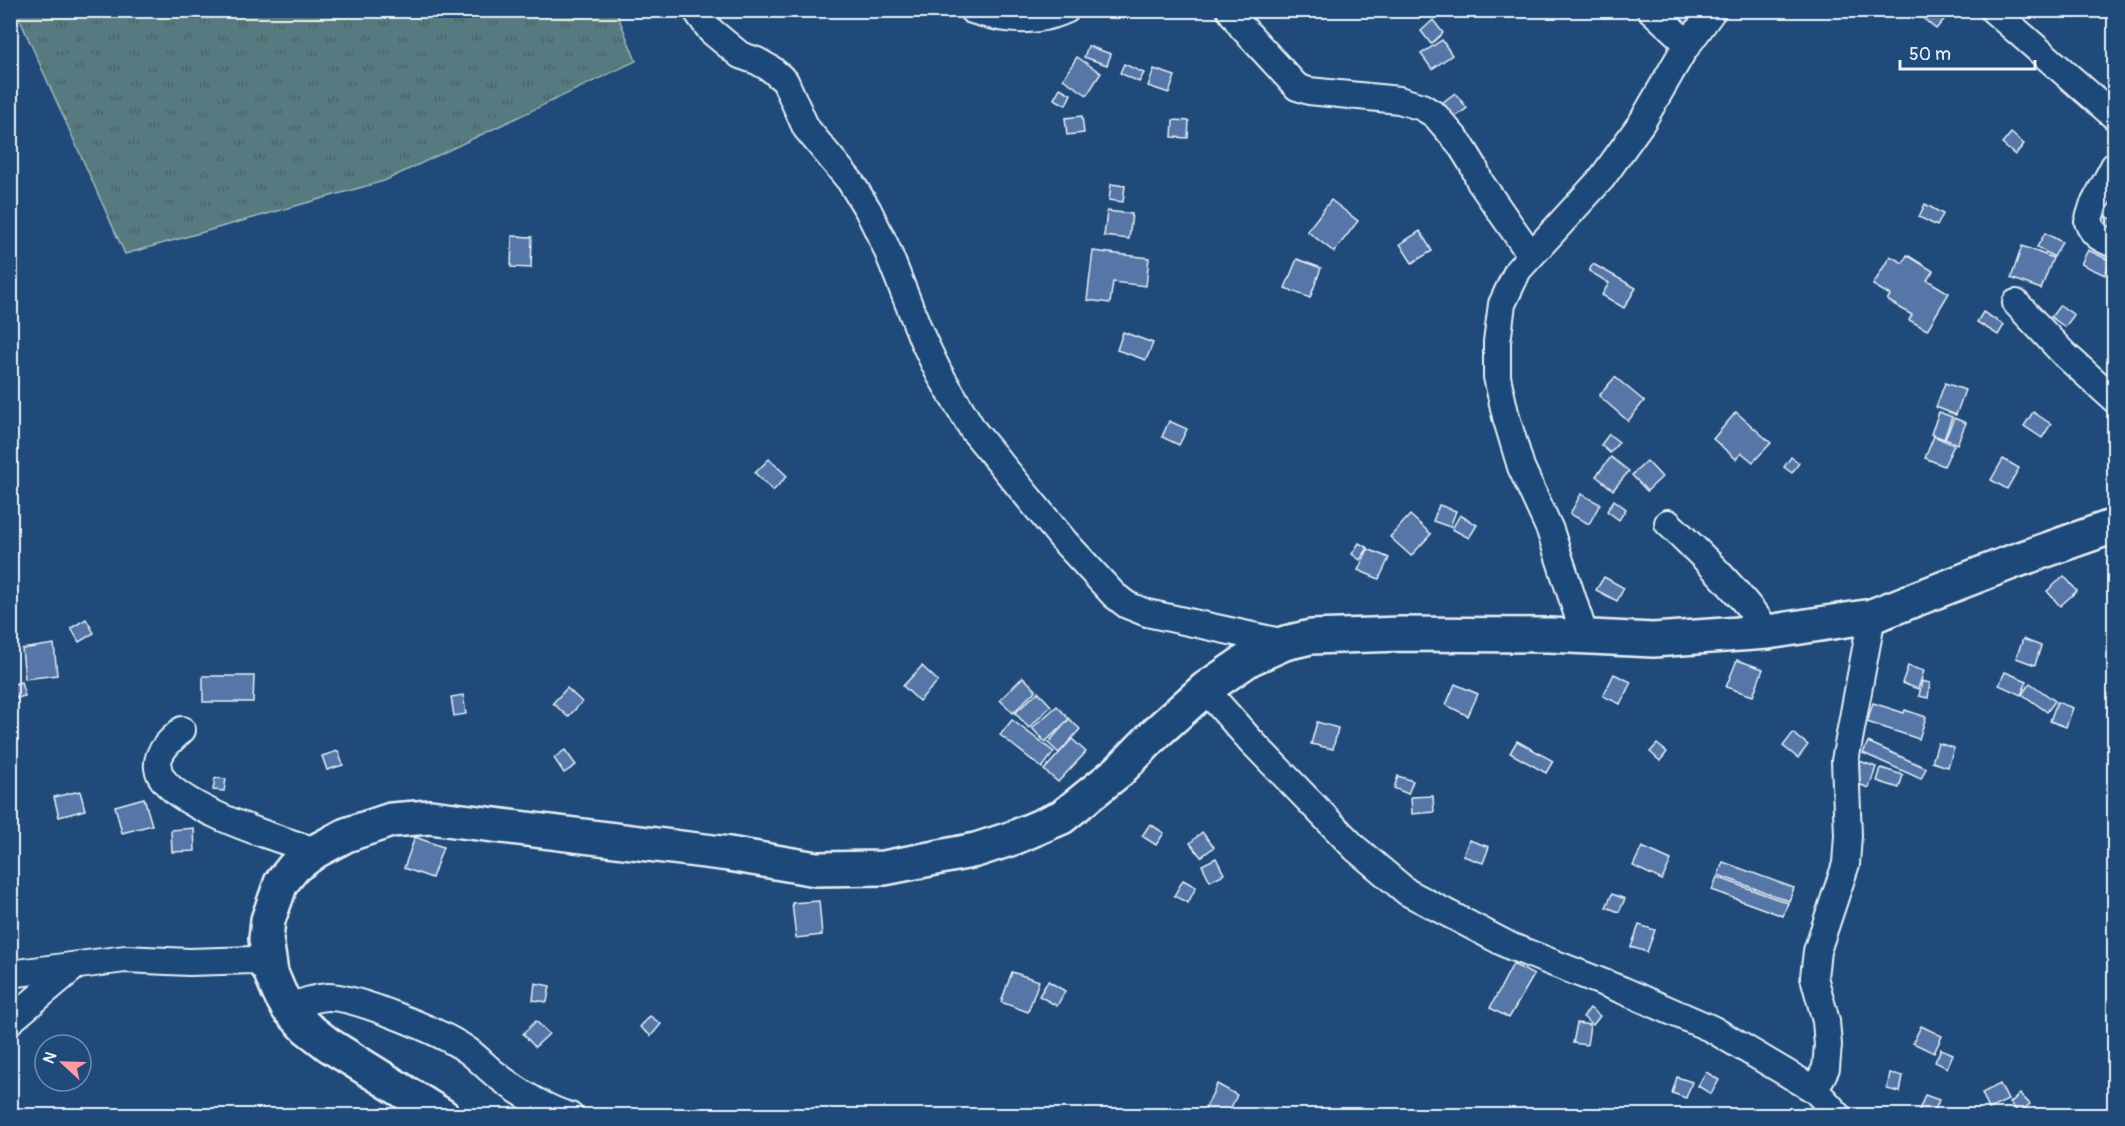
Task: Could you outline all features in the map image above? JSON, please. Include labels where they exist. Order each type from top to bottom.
[{"type":"main road","points":[[443,1116],[329,1045],[307,1028],[288,1008],[271,973],[266,939],[268,920],[281,883],[294,867],[316,851],[346,835],[391,820],[430,817],[729,854],[816,869],[884,868],[976,850],[1013,838],[1062,817],[1119,771],[1157,732],[1205,689],[1248,659],[1284,643],[1311,637],[1401,634],[1653,640],[1768,632],[1872,616],[2115,525]]},
{"type":"street","points":[[696,10],[711,31],[740,55],[771,69],[784,81],[806,128],[850,181],[868,210],[886,247],[923,340],[939,373],[973,430],[1065,542],[1114,595],[1127,605],[1147,613],[1284,643]]},
{"type":"street","points":[[972,10],[997,18],[1032,19],[1066,10]]},
{"type":"street","points":[[1230,10],[1236,21],[1297,87],[1309,91],[1399,100],[1422,107],[1435,115],[1460,144],[1480,182],[1531,255]]},
{"type":"street","points":[[1651,10],[1688,44]]},
{"type":"street","points":[[1585,637],[1550,530],[1521,467],[1506,417],[1497,377],[1497,342],[1502,304],[1518,270],[1602,178],[1642,122],[1688,44],[1713,10]]},
{"type":"street","points":[[1993,10],[2115,116]]},
{"type":"street","points":[[2115,166],[2093,206],[2088,222],[2091,231],[2100,238],[2115,244]]},
{"type":"street","points":[[2016,303],[2064,354],[2115,399]]},
{"type":"street","points":[[1668,523],[1718,570],[1768,632]]},
{"type":"street","points":[[1815,1090],[1826,1068],[1828,1045],[1826,1020],[1814,977],[1817,951],[1846,864],[1848,835],[1845,761],[1872,616]]},
{"type":"street","points":[[1205,689],[1251,741],[1355,848],[1407,892],[1510,946],[1622,990],[1712,1029],[1815,1090],[1839,1116]]},
{"type":"street","points":[[182,730],[160,755],[159,772],[170,787],[221,817],[260,833],[316,851]]},
{"type":"street","points":[[10,974],[125,959],[189,962],[254,960],[271,973]]},
{"type":"street","points":[[10,1021],[75,966]]},
{"type":"street","points":[[288,1008],[312,999],[329,997],[356,1002],[448,1039],[468,1051],[524,1095],[556,1112],[570,1116]]},
{"type":"green space","points":[[16,11],[616,11],[636,61],[384,181],[125,254]]},
{"type":"building","points":[[1923,10],[1941,10],[1947,16],[1936,29],[1919,15]]},
{"type":"building","points":[[1433,20],[1443,33],[1431,44],[1421,31]]},
{"type":"building","points":[[1442,40],[1452,55],[1432,69],[1421,54]]},
{"type":"building","points":[[1088,46],[1111,54],[1107,65],[1084,57]]},
{"type":"building","points":[[1077,57],[1101,73],[1087,95],[1063,79]]},
{"type":"building","points":[[1124,64],[1144,73],[1139,82],[1120,73]]},
{"type":"building","points":[[1154,69],[1175,76],[1169,93],[1148,86]]},
{"type":"building","points":[[1060,88],[1071,94],[1066,105],[1054,99]]},
{"type":"building","points":[[1455,93],[1467,108],[1454,118],[1442,103]]},
{"type":"building","points":[[1082,116],[1084,133],[1067,135],[1065,118]]},
{"type":"building","points":[[1173,120],[1189,121],[1188,138],[1172,137]]},
{"type":"building","points":[[2011,133],[2024,144],[2015,155],[2002,144]]},
{"type":"building","points":[[1111,184],[1125,186],[1123,202],[1109,200]]},
{"type":"building","points":[[1331,200],[1358,221],[1334,252],[1307,231]]},
{"type":"building","points":[[1925,204],[1943,214],[1937,226],[1919,217]]},
{"type":"building","points":[[1107,211],[1132,214],[1129,239],[1104,236]]},
{"type":"building","points":[[2105,216],[2114,220],[2114,236],[2099,231]]},
{"type":"building","points":[[1420,231],[1432,251],[1412,263],[1400,244]]},
{"type":"building","points":[[2045,233],[2062,242],[2054,257],[2037,247]]},
{"type":"building","points":[[512,236],[532,237],[531,268],[511,267]]},
{"type":"building","points":[[2022,246],[2053,258],[2041,289],[2011,278]]},
{"type":"building","points":[[2088,250],[2111,261],[2105,275],[2081,264]]},
{"type":"building","points":[[1093,251],[1149,258],[1146,286],[1113,282],[1110,303],[1087,300]]},
{"type":"building","points":[[1907,255],[1933,271],[1927,280],[1949,293],[1927,330],[1909,320],[1912,315],[1887,300],[1890,295],[1873,285],[1890,256],[1903,263]]},
{"type":"building","points":[[1297,259],[1321,268],[1310,298],[1285,288]]},
{"type":"building","points":[[1593,264],[1636,288],[1624,308],[1602,295],[1609,283],[1589,271]]},
{"type":"building","points":[[2060,305],[2074,315],[2065,327],[2051,317]]},
{"type":"building","points":[[1983,312],[2004,325],[1998,335],[1977,322]]},
{"type":"building","points":[[1123,332],[1153,343],[1146,360],[1117,350]]},
{"type":"building","points":[[1615,377],[1644,401],[1628,421],[1599,396]]},
{"type":"building","points":[[1945,383],[1965,390],[1956,415],[1936,407]]},
{"type":"building","points":[[1736,412],[1771,443],[1753,462],[1742,453],[1736,459],[1713,439]]},
{"type":"building","points":[[1939,412],[1952,417],[1944,439],[1931,434]]},
{"type":"building","points":[[2033,412],[2051,424],[2042,438],[2024,426]]},
{"type":"building","points":[[1954,418],[1966,423],[1957,444],[1945,439]]},
{"type":"building","points":[[1169,421],[1187,429],[1179,445],[1162,437]]},
{"type":"building","points":[[1609,434],[1619,442],[1610,453],[1601,445]]},
{"type":"building","points":[[1934,436],[1954,445],[1944,466],[1925,458]]},
{"type":"building","points":[[1611,457],[1629,471],[1613,490],[1596,476]]},
{"type":"building","points":[[1791,457],[1799,463],[1792,473],[1784,467]]},
{"type":"building","points":[[769,459],[787,476],[773,491],[755,473]]},
{"type":"building","points":[[2003,459],[2019,468],[2007,489],[1991,480]]},
{"type":"building","points":[[1647,461],[1662,477],[1647,491],[1632,475]]},
{"type":"building","points":[[1581,494],[1600,504],[1589,524],[1570,514]]},
{"type":"building","points":[[1614,500],[1626,509],[1619,520],[1607,511]]},
{"type":"building","points":[[1439,505],[1456,511],[1450,527],[1433,521]]},
{"type":"building","points":[[1410,515],[1431,534],[1411,556],[1390,537]]},
{"type":"building","points":[[1460,515],[1477,525],[1469,538],[1452,529]]},
{"type":"building","points":[[1359,543],[1368,548],[1360,560],[1352,554]]},
{"type":"building","points":[[1368,549],[1389,558],[1379,579],[1358,570]]},
{"type":"building","points":[[2064,576],[2077,591],[2060,606],[2047,591]]},
{"type":"building","points":[[1604,577],[1624,588],[1617,601],[1596,590]]},
{"type":"building","points":[[86,619],[94,633],[79,642],[71,628]]},
{"type":"building","points":[[2023,639],[2041,646],[2035,665],[2016,658]]},
{"type":"building","points":[[54,644],[57,675],[25,679],[22,649]]},
{"type":"building","points":[[1737,660],[1763,669],[1753,696],[1726,687]]},
{"type":"building","points":[[922,666],[938,681],[919,701],[903,686]]},
{"type":"building","points":[[1908,666],[1924,671],[1918,689],[1902,683]]},
{"type":"building","points":[[2005,672],[2027,681],[2021,695],[1999,685]]},
{"type":"building","points":[[1614,674],[1631,682],[1620,704],[1603,696]]},
{"type":"building","points":[[203,676],[254,676],[253,702],[203,702]]},
{"type":"building","points":[[1023,677],[1036,690],[1013,713],[1000,700]]},
{"type":"building","points":[[1922,681],[1930,683],[1928,698],[1919,696]]},
{"type":"building","points":[[21,682],[25,696],[10,700],[10,685]]},
{"type":"building","points":[[2030,683],[2055,701],[2047,712],[2022,694]]},
{"type":"building","points":[[1455,684],[1478,694],[1468,716],[1446,705]]},
{"type":"building","points":[[567,688],[582,702],[568,717],[553,703]]},
{"type":"building","points":[[1038,692],[1051,706],[1029,728],[1015,713]]},
{"type":"building","points":[[463,695],[466,714],[454,716],[451,697]]},
{"type":"building","points":[[2057,702],[2073,708],[2066,727],[2050,721]]},
{"type":"building","points":[[1873,703],[1926,717],[1919,739],[1867,722]]},
{"type":"building","points":[[1057,706],[1069,719],[1045,742],[1032,728]]},
{"type":"building","points":[[1069,719],[1080,729],[1059,753],[1048,743]]},
{"type":"building","points":[[1012,720],[1054,752],[1042,768],[1000,735]]},
{"type":"building","points":[[1317,722],[1338,728],[1333,749],[1311,744]]},
{"type":"building","points":[[1793,733],[1808,745],[1798,758],[1783,746]]},
{"type":"building","points":[[1072,739],[1086,752],[1058,782],[1044,770]]},
{"type":"building","points":[[1517,741],[1553,761],[1546,773],[1510,753]]},
{"type":"building","points":[[1868,742],[1926,768],[1921,779],[1863,753]]},
{"type":"building","points":[[1938,743],[1954,748],[1948,767],[1932,762]]},
{"type":"building","points":[[1657,744],[1667,752],[1660,761],[1650,752]]},
{"type":"building","points":[[565,750],[576,765],[564,773],[554,758]]},
{"type":"building","points":[[338,751],[343,765],[327,770],[322,756]]},
{"type":"building","points":[[1857,760],[1876,767],[1869,788],[1850,781]]},
{"type":"building","points":[[1881,768],[1903,775],[1899,788],[1877,781]]},
{"type":"building","points":[[1398,776],[1413,781],[1408,794],[1394,788]]},
{"type":"building","points":[[215,778],[226,779],[224,791],[213,790]]},
{"type":"building","points":[[80,791],[85,810],[59,817],[54,797]]},
{"type":"building","points":[[1433,796],[1434,812],[1412,814],[1411,797]]},
{"type":"building","points":[[144,798],[152,825],[122,833],[115,806]]},
{"type":"building","points":[[1150,824],[1164,833],[1156,845],[1142,836]]},
{"type":"building","points":[[194,828],[195,851],[172,852],[171,830]]},
{"type":"building","points":[[1202,832],[1214,847],[1201,857],[1190,843]]},
{"type":"building","points":[[415,837],[443,847],[432,878],[404,868]]},
{"type":"building","points":[[1469,840],[1489,847],[1483,863],[1463,856]]},
{"type":"building","points":[[1642,847],[1671,860],[1662,880],[1633,866]]},
{"type":"building","points":[[1216,858],[1224,874],[1210,881],[1202,865]]},
{"type":"building","points":[[1723,862],[1794,888],[1789,901],[1718,875]]},
{"type":"building","points":[[1717,877],[1788,903],[1783,916],[1712,890]]},
{"type":"building","points":[[1183,880],[1196,887],[1188,903],[1174,896]]},
{"type":"building","points":[[1612,894],[1625,899],[1619,912],[1606,907]]},
{"type":"building","points":[[819,901],[822,935],[796,938],[792,903]]},
{"type":"building","points":[[1639,925],[1655,930],[1647,952],[1631,947]]},
{"type":"building","points":[[1513,964],[1534,975],[1509,1018],[1490,1008]]},
{"type":"building","points":[[1012,972],[1039,981],[1028,1012],[1001,1002]]},
{"type":"building","points":[[1048,981],[1065,991],[1057,1006],[1039,996]]},
{"type":"building","points":[[535,983],[550,986],[547,1002],[533,1000]]},
{"type":"building","points":[[1590,1008],[1600,1016],[1593,1025],[1583,1017]]},
{"type":"building","points":[[650,1016],[661,1024],[651,1036],[640,1027]]},
{"type":"building","points":[[536,1021],[549,1034],[535,1047],[523,1034]]},
{"type":"building","points":[[1577,1023],[1590,1025],[1587,1045],[1573,1043]]},
{"type":"building","points":[[1921,1026],[1942,1036],[1934,1053],[1913,1043]]},
{"type":"building","points":[[1941,1049],[1953,1054],[1947,1068],[1935,1062]]},
{"type":"building","points":[[1706,1072],[1719,1080],[1711,1094],[1698,1086]]},
{"type":"building","points":[[1890,1073],[1903,1076],[1900,1092],[1887,1089]]},
{"type":"building","points":[[1677,1077],[1692,1082],[1686,1098],[1672,1093]]},
{"type":"building","points":[[1217,1084],[1237,1095],[1227,1116],[1202,1116]]},
{"type":"building","points":[[2000,1084],[2008,1100],[1989,1109],[1982,1093]]},
{"type":"building","points":[[2020,1094],[2030,1104],[2019,1113],[2010,1103]]},
{"type":"building","points":[[1925,1095],[1939,1100],[1933,1116],[1918,1113]]}]
